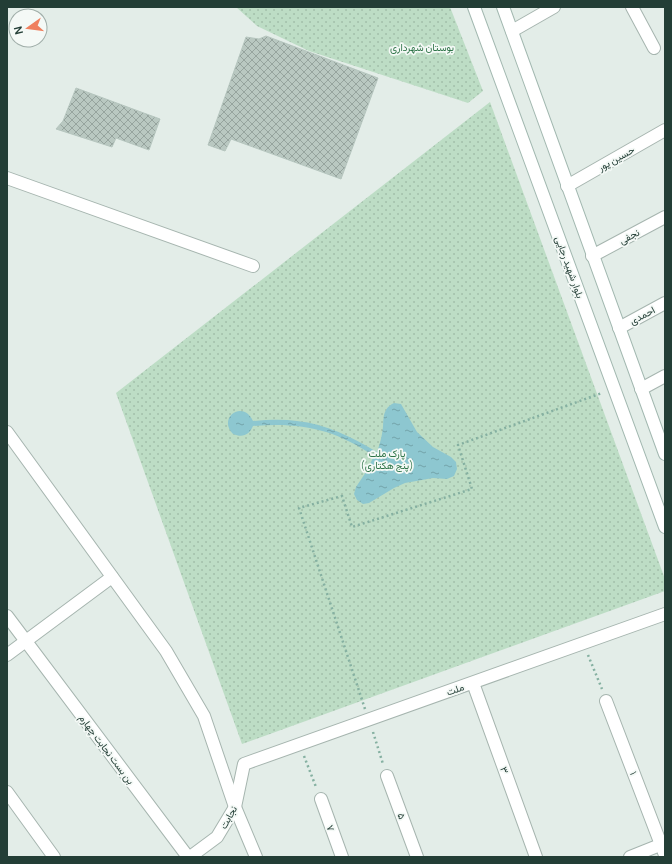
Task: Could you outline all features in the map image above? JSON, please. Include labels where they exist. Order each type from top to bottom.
[{"type":"street","name":"بلوار شهید رجایی","points":[[474,7],[665,527]]},
{"type":"street","points":[[503,7],[665,454]]},
{"type":"street","points":[[512,31],[554,7]]},
{"type":"street","points":[[632,7],[654,48]]},
{"type":"street","name":"حسین پور","points":[[567,186],[665,130]]},
{"type":"street","points":[[7,178],[254,266]]},
{"type":"street","name":"نجفی","points":[[592,256],[665,217]]},
{"type":"street","name":"احمدی","points":[[619,328],[665,303]]},
{"type":"street","points":[[641,389],[665,376]]},
{"type":"street","points":[[7,432],[166,651],[204,716],[236,807],[256,857]]},
{"type":"street","points":[[7,655],[112,576]]},
{"type":"street","name":"ملت","points":[[244,764],[665,614]]},
{"type":"street","name":"بن بست نجابت چهارم","points":[[7,616],[189,857]]},
{"type":"street","name":"۳","points":[[473,683],[536,857]]},
{"type":"street","name":"۱","points":[[606,701],[664,848]]},
{"type":"street","name":"نجابت","points":[[189,857],[217,837],[236,807],[244,764]]},
{"type":"street","name":"۵","points":[[387,776],[417,857]]},
{"type":"street","points":[[7,792],[54,857]]},
{"type":"street","name":"۷","points":[[321,799],[342,857]]},
{"type":"street","points":[[630,857],[664,848]]},
{"type":"path","points":[[387,776],[299,508],[342,496],[352,527],[472,489],[458,445],[614,389]]},
{"type":"path","points":[[584,643],[606,701]]},
{"type":"path","points":[[299,745],[321,799]]},
{"type":"green space","name":"بوستان شهرداری","points":[[236,7],[450,7],[483,91],[468,103],[309,51],[257,26]]},
{"type":"green space","name":"پارک ملت (پنج هکتاری)","points":[[490,102],[665,579],[665,591],[242,744],[116,393]]},
{"type":"water","points":[[394,403],[401,404],[417,432],[433,447],[451,457],[456,462],[457,469],[454,476],[447,479],[433,478],[405,483],[369,503],[363,504],[357,500],[354,494],[356,487],[374,456],[345,439],[316,429],[287,425],[253,426],[248,434],[240,436],[233,434],[229,428],[228,422],[233,413],[238,411],[249,415],[253,421],[286,420],[318,425],[358,441],[377,452],[382,436],[385,412]]},
{"type":"building","points":[[266,36],[378,78],[341,179],[231,139],[225,151],[208,145],[246,37],[259,39]]},
{"type":"building","points":[[76,88],[160,119],[149,150],[116,138],[112,147],[56,129],[63,121]]}]
